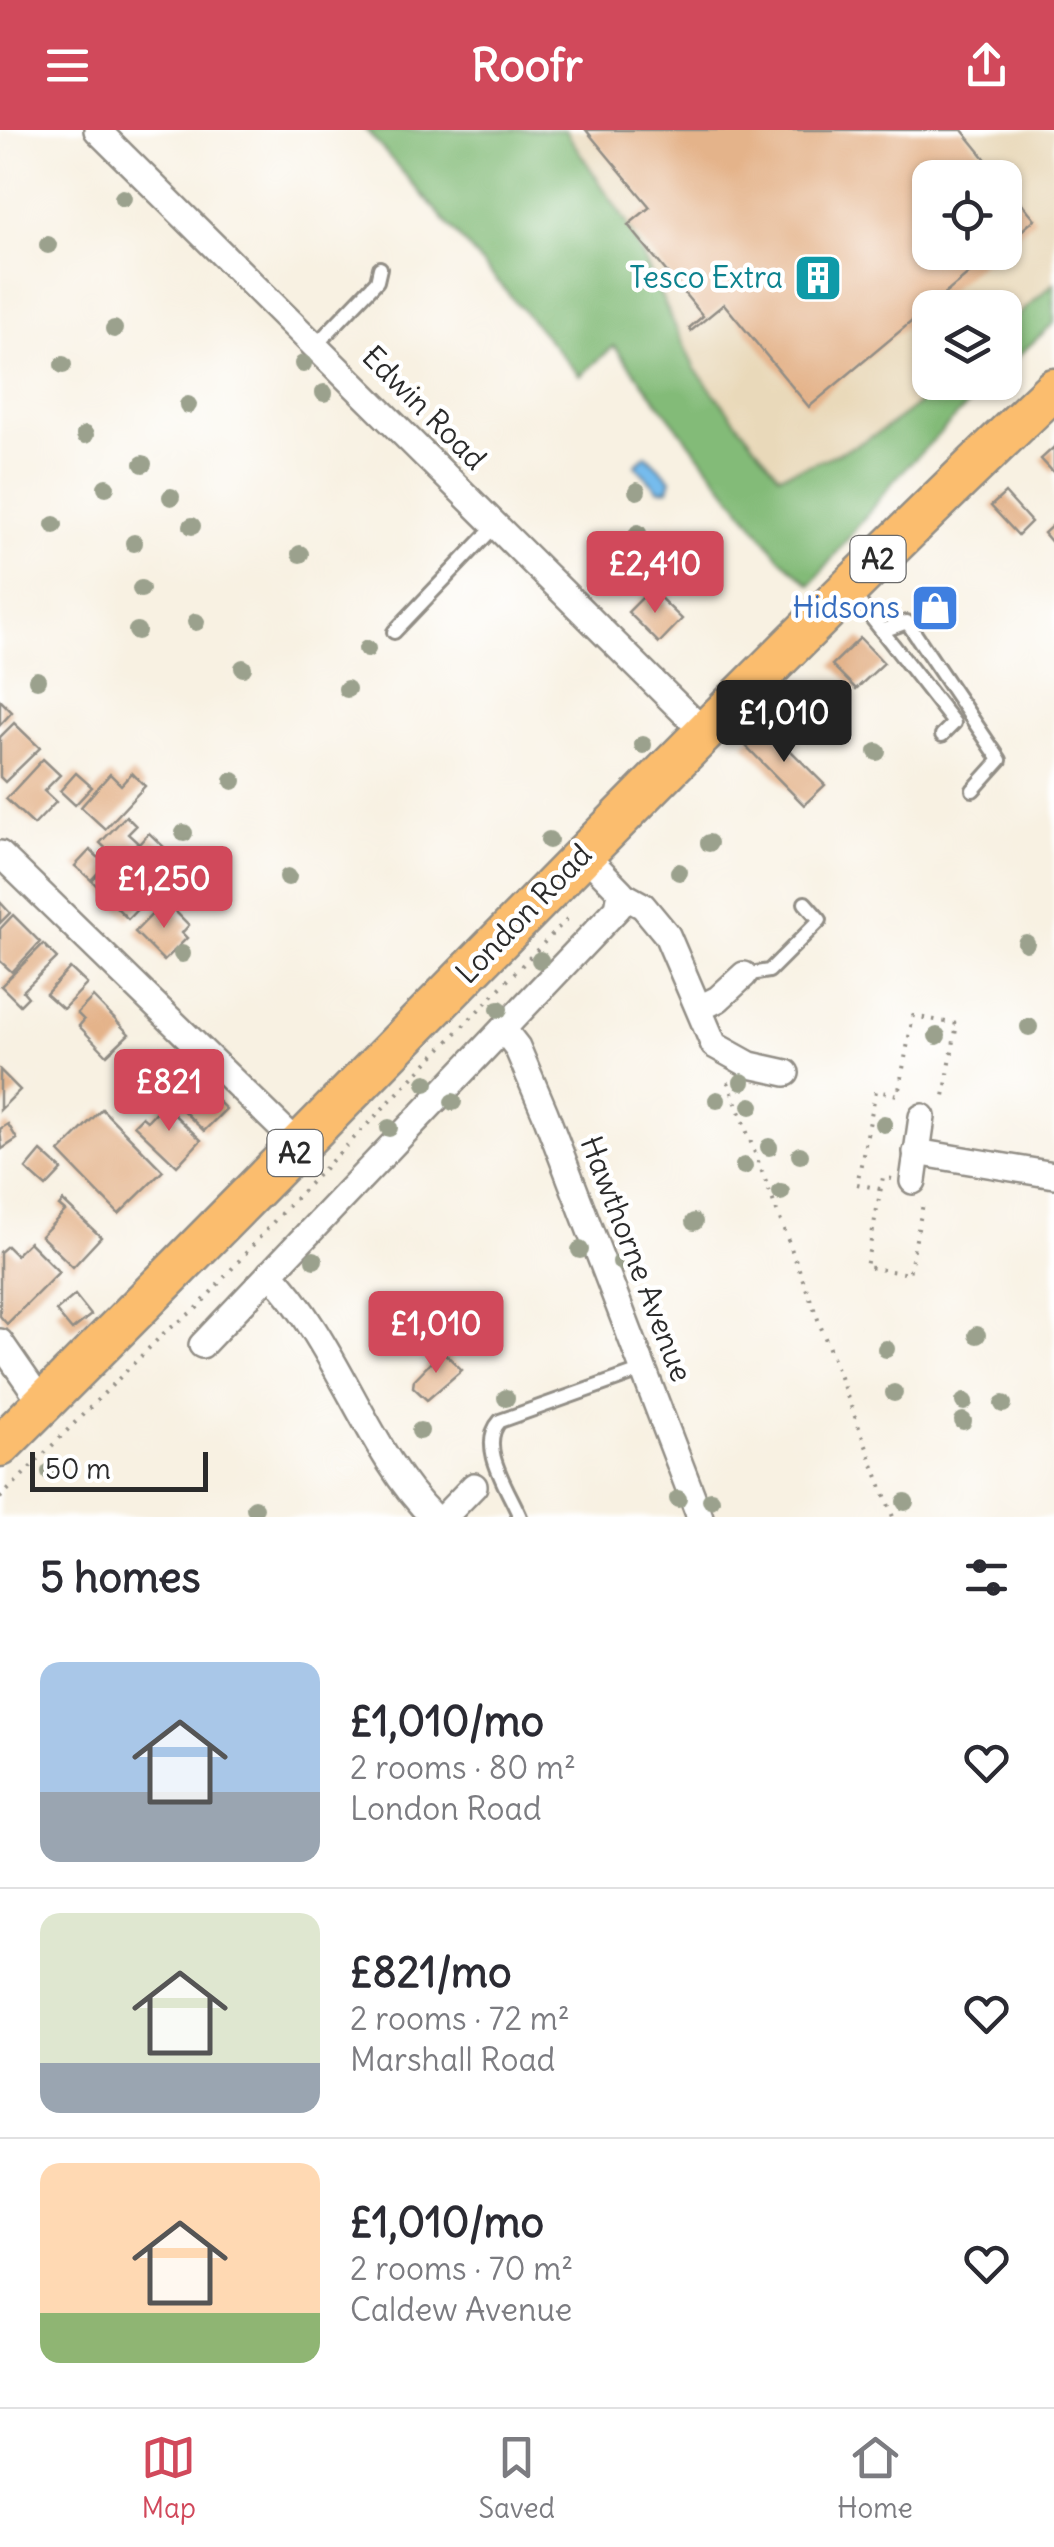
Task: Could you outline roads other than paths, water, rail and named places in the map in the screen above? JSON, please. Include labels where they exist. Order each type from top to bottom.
[{"type":"main road","name":"London Road","points":[[0,1446],[301,1148],[583,853],[1054,389]]},
{"type":"street","name":"Edwin Road","points":[[98,130],[704,732]]},
{"type":"street","points":[[583,853],[623,895],[643,906],[664,931],[714,1045],[750,1065],[786,1073]]},
{"type":"street","points":[[0,854],[301,1148]]},
{"type":"street","points":[[202,1345],[618,908],[623,895]]},
{"type":"street","points":[[700,1008],[718,999],[744,975]]},
{"type":"street","name":"Hawthorne Avenue","points":[[502,1029],[517,1047],[537,1095],[700,1517]]},
{"type":"street","points":[[909,1192],[924,1154],[922,1117]]},
{"type":"street","points":[[924,1154],[1054,1175]]},
{"type":"street","points":[[270,1273],[302,1310],[408,1486],[434,1517]]},
{"type":"street","points":[[0,1342],[43,1404]]},
{"type":"street","points":[[444,1517],[474,1486]]},
{"type":"lane","points":[[315,346],[377,281],[380,268]]},
{"type":"lane","points":[[394,632],[496,525]]},
{"type":"lane","points":[[848,588],[954,723],[942,735]]},
{"type":"lane","points":[[882,631],[908,622],[1000,760],[973,790]]},
{"type":"lane","points":[[744,975],[768,971],[820,920],[805,903]]},
{"type":"lane","points":[[520,1517],[490,1446],[492,1430],[500,1421],[643,1370]]},
{"type":"water","points":[[646,455],[671,479],[668,489],[659,490],[635,465]]},
{"type":"place","name":"Tesco Extra","points":[[818,278]]},
{"type":"place","name":"Hidsons","points":[[935,608]]}]
